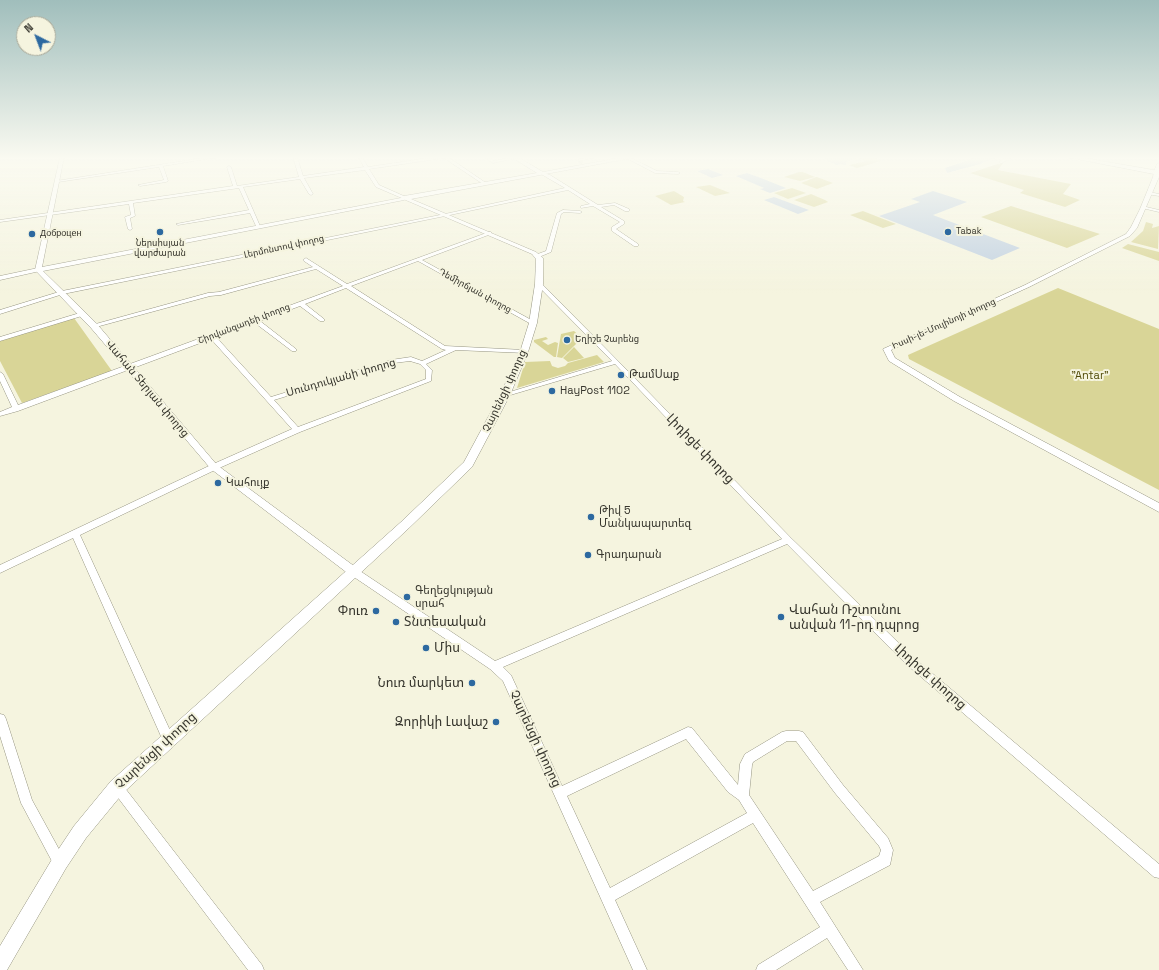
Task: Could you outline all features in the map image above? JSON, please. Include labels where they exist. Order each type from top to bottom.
[{"type":"main road","points":[[414,202],[489,232],[538,256]]},
{"type":"main road","name":"Չարենցի փողոց","points":[[0,964],[60,862],[80,832],[116,787],[354,572],[468,464],[505,394],[524,352],[533,322],[539,284],[541,270],[540,258],[538,256]]},
{"type":"street","points":[[38,270],[52,202]]},
{"type":"street","points":[[0,221],[129,202]]},
{"type":"street","points":[[130,229],[127,217],[132,216],[131,202]]},
{"type":"street","points":[[246,202],[258,226]]},
{"type":"street","points":[[0,278],[382,202]]},
{"type":"street","name":"Լերմոնտով փողոց","points":[[0,312],[62,293],[503,202]]},
{"type":"street","points":[[592,202],[622,222],[614,228],[614,230],[636,245]]},
{"type":"street","name":"Իսսի-լե-Մուլինոյի փողոց","points":[[1146,202],[1134,228],[1128,235],[1027,286],[887,349],[892,359],[957,399],[1159,508]]},
{"type":"street","points":[[583,207],[615,204],[627,210]]},
{"type":"street","points":[[1144,207],[1159,211]]},
{"type":"street","points":[[178,224],[251,211]]},
{"type":"street","points":[[538,256],[548,252],[560,212],[580,212]]},
{"type":"street","name":"Շիրվանզադեի փողոց","points":[[0,414],[489,232]]},
{"type":"street","name":"Դեմիրճյան փողոց","points":[[417,259],[533,322]]},
{"type":"street","name":"Սունդուկյանի փողոց","points":[[306,260],[444,348],[524,352]]},
{"type":"street","points":[[94,326],[210,294],[219,294],[317,268]]},
{"type":"street","name":"Վահան Տերյան փողոց","points":[[38,270],[94,326],[214,467],[354,572]]},
{"type":"street","name":"Լիդիցե փողոց","points":[[539,284],[788,540],[910,661],[1159,872]]},
{"type":"street","points":[[300,303],[322,320]]},
{"type":"street","points":[[0,339],[82,314]]},
{"type":"street","points":[[254,320],[294,350]]},
{"type":"street","points":[[212,336],[271,399],[297,430]]},
{"type":"street","name":"Սունդուկյանի փողոց","points":[[271,399],[393,361],[411,359],[422,362],[457,348]]},
{"type":"street","points":[[0,569],[214,467],[297,430],[429,380],[429,370],[422,362]]},
{"type":"street","points":[[505,394],[616,362]]},
{"type":"street","points":[[0,374],[16,409]]},
{"type":"street","points":[[75,534],[168,739]]},
{"type":"street","points":[[494,666],[788,540]]},
{"type":"street","name":"Չարենցի փողոց","points":[[354,572],[494,666],[507,678],[561,793],[640,970]]},
{"type":"street","points":[[0,719],[27,803],[60,862]]},
{"type":"street","points":[[561,793],[688,732],[732,788],[743,796],[856,970]]},
{"type":"street","points":[[743,796],[746,764],[749,758],[786,736],[800,736],[839,789],[884,842],[887,850],[885,860],[810,900]]},
{"type":"street","points":[[116,787],[257,970]]},
{"type":"street","points":[[608,897],[755,815]]},
{"type":"street","points":[[763,970],[829,929]]},
{"type":"green space","points":[[666,202],[684,202],[671,205]]},
{"type":"green space","points":[[800,202],[827,202],[814,207]]},
{"type":"green space","points":[[1050,202],[1075,202],[1065,207]]},
{"type":"green space","points":[[1011,206],[1100,234],[1067,248],[981,217]]},
{"type":"green space","points":[[863,211],[896,224],[883,228],[850,215]]},
{"type":"green space","points":[[1146,222],[1153,224],[1152,228],[1159,226],[1158,249],[1131,242],[1143,231]]},
{"type":"green space","points":[[1128,244],[1159,252],[1159,261],[1122,248]]},
{"type":"green space","name":"\"Antar\"","points":[[1058,288],[1159,329],[1159,490],[909,359],[908,355]]},
{"type":"green space","points":[[74,318],[112,371],[22,403],[0,361],[0,341]]},
{"type":"green space","points":[[574,331],[582,338],[562,358],[557,357],[561,334]]},
{"type":"green space","points":[[546,337],[548,339],[542,341],[548,345],[555,342],[558,343],[556,357],[534,342],[534,340]]},
{"type":"green space","points":[[574,347],[584,358],[568,362],[563,358]]},
{"type":"green space","points":[[597,355],[604,362],[517,388],[525,362],[550,361],[552,366],[558,368],[565,366],[568,363]]},
{"type":"building","points":[[770,202],[788,202],[809,210],[798,214]]},
{"type":"building","name":"Tabak","points":[[919,202],[966,202],[933,215],[1020,248],[992,260],[879,216]]},
{"type":"place","name":"Ներսիսյան վարժարան","points":[[160,232]]},
{"type":"place","name":"Tabak","points":[[948,232]]},
{"type":"place","name":"Доброцен","points":[[32,234]]},
{"type":"place","name":"Եղիշե Չարենց","points":[[567,340]]},
{"type":"place","name":"ԹամՍաք","points":[[621,375]]},
{"type":"place","name":"HayPost 1102","points":[[552,391]]},
{"type":"place","name":"Կահույք","points":[[218,483]]},
{"type":"place","name":"Թիվ 5 Մանկապարտեզ","points":[[591,517]]},
{"type":"place","name":"Գրադարան","points":[[588,555]]},
{"type":"place","name":"Գեղեցկության սրահ","points":[[407,597]]},
{"type":"place","name":"Փուռ","points":[[376,611]]},
{"type":"place","name":"Վահան Ռշտունու անվան 11-րդ դպրոց","points":[[781,617]]},
{"type":"place","name":"Տնտեսական","points":[[396,622]]},
{"type":"place","name":"Միս","points":[[426,648]]},
{"type":"place","name":"Նուռ մարկետ","points":[[472,683]]},
{"type":"place","name":"Զորիկի Լավաշ","points":[[496,722]]}]
